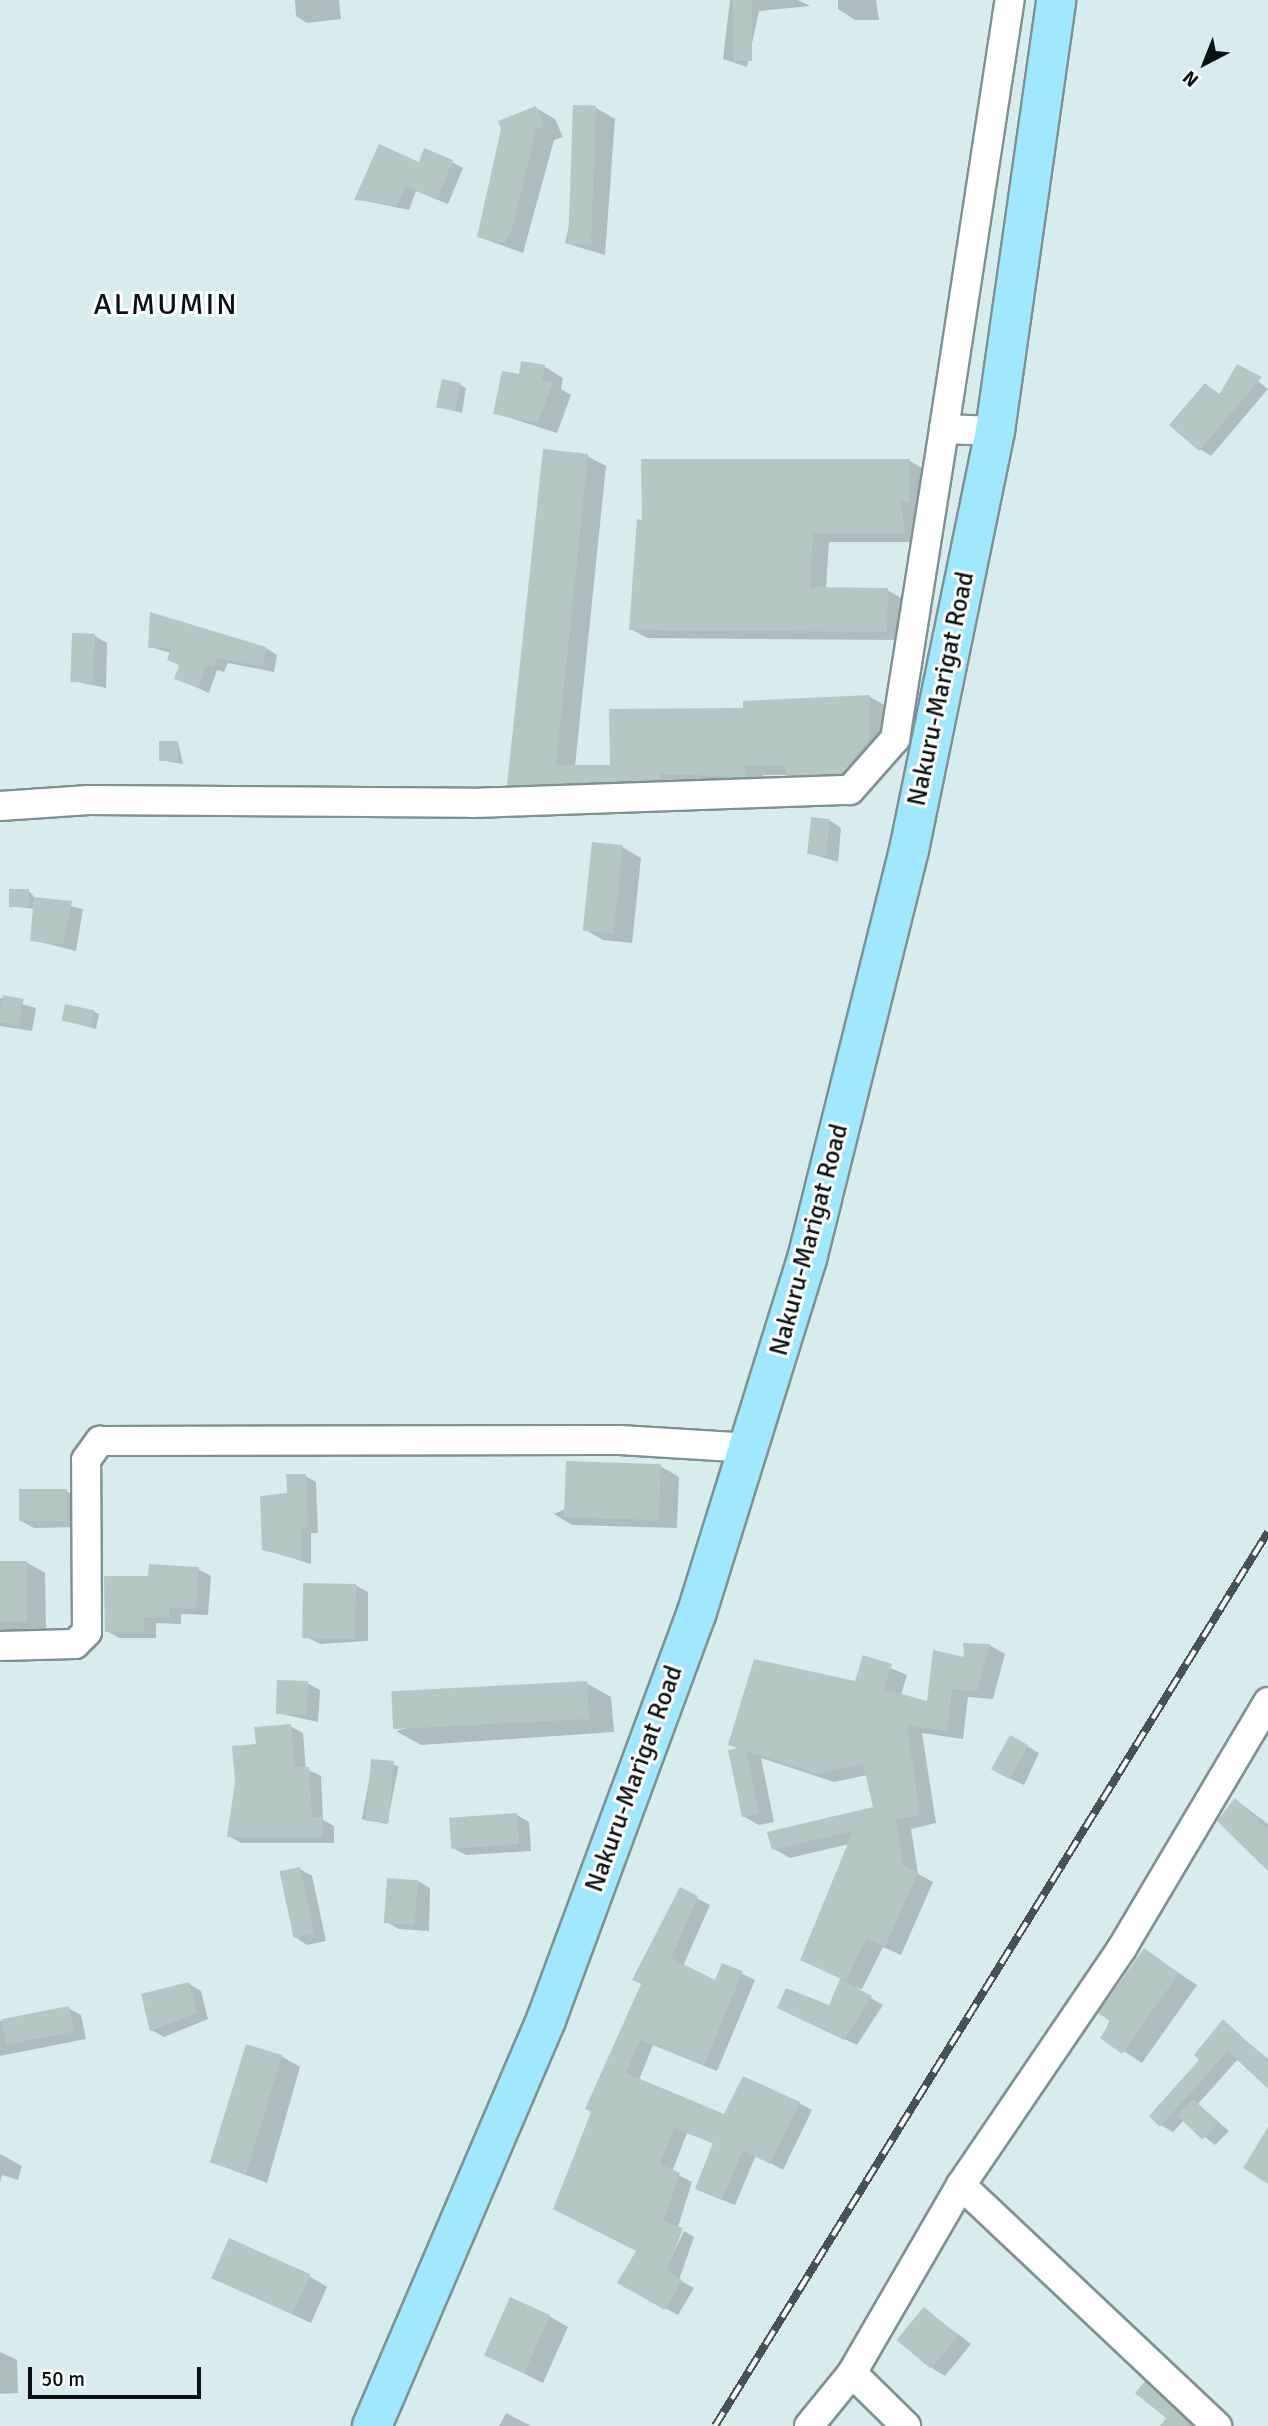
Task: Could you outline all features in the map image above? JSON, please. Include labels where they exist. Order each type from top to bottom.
[{"type":"main road","name":"Nakuru-Marigat Road","points":[[379,2423],[546,2020],[751,1448],[807,1259],[909,850],[995,431],[1056,0]]},
{"type":"street","points":[[0,806],[89,800],[472,803],[850,790],[895,739],[1010,0]]},
{"type":"street","points":[[944,429],[995,431]]},
{"type":"street","points":[[0,1646],[75,1644],[87,1632],[86,1460],[100,1441],[620,1440],[751,1448]]},
{"type":"street","points":[[809,2426],[852,2373],[961,2185],[1122,1948],[1268,1702]]},
{"type":"street","points":[[961,2185],[1217,2426]]},
{"type":"street","points":[[852,2373],[906,2426]]},
{"type":"building","points":[[733,0],[752,0],[752,61],[733,61]]},
{"type":"building","points":[[573,105],[596,106],[591,245],[568,244]]},
{"type":"building","points":[[536,106],[545,126],[536,130],[512,230],[504,243],[477,237],[501,129],[498,121]]},
{"type":"building","points":[[379,144],[419,162],[424,148],[453,160],[437,200],[405,186],[397,205],[354,200]]},
{"type":"building","points":[[521,361],[545,365],[542,380],[553,382],[538,423],[493,414],[502,371],[519,374]]},
{"type":"building","points":[[1237,364],[1262,377],[1199,451],[1169,425],[1205,383],[1219,395]]},
{"type":"building","points":[[442,379],[461,383],[455,411],[436,407]]},
{"type":"building","points":[[543,449],[588,454],[556,765],[610,765],[609,709],[743,708],[743,701],[870,695],[870,739],[843,773],[786,776],[785,766],[745,765],[746,777],[660,774],[660,780],[507,785]]},
{"type":"building","points":[[641,459],[910,459],[909,503],[901,502],[905,534],[813,534],[810,587],[888,588],[887,632],[629,630],[637,519],[642,520]]},
{"type":"building","points":[[150,612],[266,647],[263,667],[217,658],[213,667],[206,665],[198,688],[174,679],[179,665],[167,660],[171,648],[148,648]]},
{"type":"building","points":[[72,633],[95,634],[93,683],[70,682]]},
{"type":"building","points":[[159,741],[178,741],[178,761],[159,761]]},
{"type":"building","points":[[811,817],[830,819],[826,856],[807,854]]},
{"type":"building","points":[[592,842],[623,845],[614,934],[583,931]]},
{"type":"building","points":[[9,889],[29,889],[29,907],[9,907]]},
{"type":"building","points":[[34,897],[72,901],[63,945],[30,941]]},
{"type":"building","points":[[3,995],[24,999],[18,1026],[0,1022]]},
{"type":"building","points":[[65,1004],[94,1010],[91,1027],[61,1021]]},
{"type":"building","points":[[566,1461],[661,1464],[659,1520],[564,1517]]},
{"type":"building","points":[[286,1474],[306,1474],[308,1527],[301,1528],[301,1560],[262,1550],[260,1496],[287,1493]]},
{"type":"building","points":[[19,1489],[67,1489],[67,1521],[19,1521]]},
{"type":"building","points":[[0,1561],[27,1561],[27,1622],[0,1622]]},
{"type":"building","points":[[149,1564],[199,1567],[196,1609],[169,1608],[169,1618],[144,1617],[144,1632],[105,1632],[104,1576],[148,1576]]},
{"type":"building","points":[[303,1583],[356,1584],[355,1639],[302,1638]]},
{"type":"building","points":[[963,1643],[990,1644],[977,1691],[952,1689],[947,1731],[907,1725],[920,1815],[896,1820],[903,1865],[918,1872],[885,1947],[866,1939],[846,1981],[800,1960],[853,1831],[772,1850],[767,1832],[873,1807],[863,1764],[817,1774],[746,1751],[759,1813],[742,1817],[728,1750],[737,1748],[728,1745],[754,1659],[855,1681],[863,1655],[892,1664],[884,1689],[927,1701],[933,1650],[964,1657]]},
{"type":"building","points":[[277,1680],[308,1681],[307,1715],[276,1714]]},
{"type":"building","points":[[587,1681],[589,1719],[393,1729],[391,1691]]},
{"type":"building","points":[[291,1724],[295,1767],[309,1767],[312,1817],[322,1817],[323,1837],[227,1837],[235,1782],[232,1746],[256,1744],[254,1727]]},
{"type":"building","points":[[1010,1735],[1028,1745],[1009,1779],[991,1769]]},
{"type":"building","points":[[371,1759],[394,1761],[389,1823],[366,1821]]},
{"type":"building","points":[[1235,1798],[1268,1830],[1268,1871],[1217,1821]]},
{"type":"building","points":[[517,1813],[519,1844],[451,1849],[449,1818]]},
{"type":"building","points":[[300,1867],[314,1934],[294,1938],[279,1871]]},
{"type":"building","points":[[387,1878],[418,1880],[415,1925],[384,1923]]},
{"type":"building","points":[[680,1887],[698,1896],[671,1958],[715,1980],[722,1963],[743,1971],[704,2065],[640,2040],[626,2073],[724,2114],[743,2076],[800,2102],[770,2164],[743,2150],[722,2200],[695,2189],[713,2143],[674,2127],[660,2164],[680,2173],[663,2221],[683,2228],[667,2271],[682,2280],[665,2310],[617,2283],[636,2251],[553,2209],[591,2112],[585,2109],[641,1984],[632,1980]]},
{"type":"building","points":[[1144,1948],[1179,1973],[1122,2054],[1100,2038],[1111,2022],[1098,2013]]},
{"type":"building","points":[[840,1979],[872,1996],[844,2040],[777,2008],[786,1988],[829,2005]]},
{"type":"building","points":[[189,1982],[197,2013],[150,2031],[141,1994]]},
{"type":"building","points":[[69,2006],[74,2032],[6,2045],[1,2019]]},
{"type":"building","points":[[1223,2019],[1268,2061],[1268,2089],[1228,2051],[1160,2127],[1149,2116],[1199,2060],[1194,2055]]},
{"type":"building","points":[[246,2044],[282,2055],[246,2174],[210,2163]]},
{"type":"building","points":[[1193,2099],[1218,2123],[1202,2140],[1177,2116]]},
{"type":"building","points":[[1268,2127],[1268,2184],[1243,2168]]},
{"type":"building","points":[[229,2238],[310,2274],[292,2314],[211,2278]]},
{"type":"building","points":[[510,2297],[550,2315],[524,2373],[484,2355]]},
{"type":"building","points":[[924,2307],[958,2336],[931,2369],[896,2340]]},
{"type":"building","points":[[1145,2381],[1188,2422],[1184,2426],[1160,2426],[1166,2418],[1135,2393]]},
{"type":"railway","points":[[715,2426],[1268,1532]]},
{"type":"district","name":"ALMUMIN","points":[[166,305]]}]
